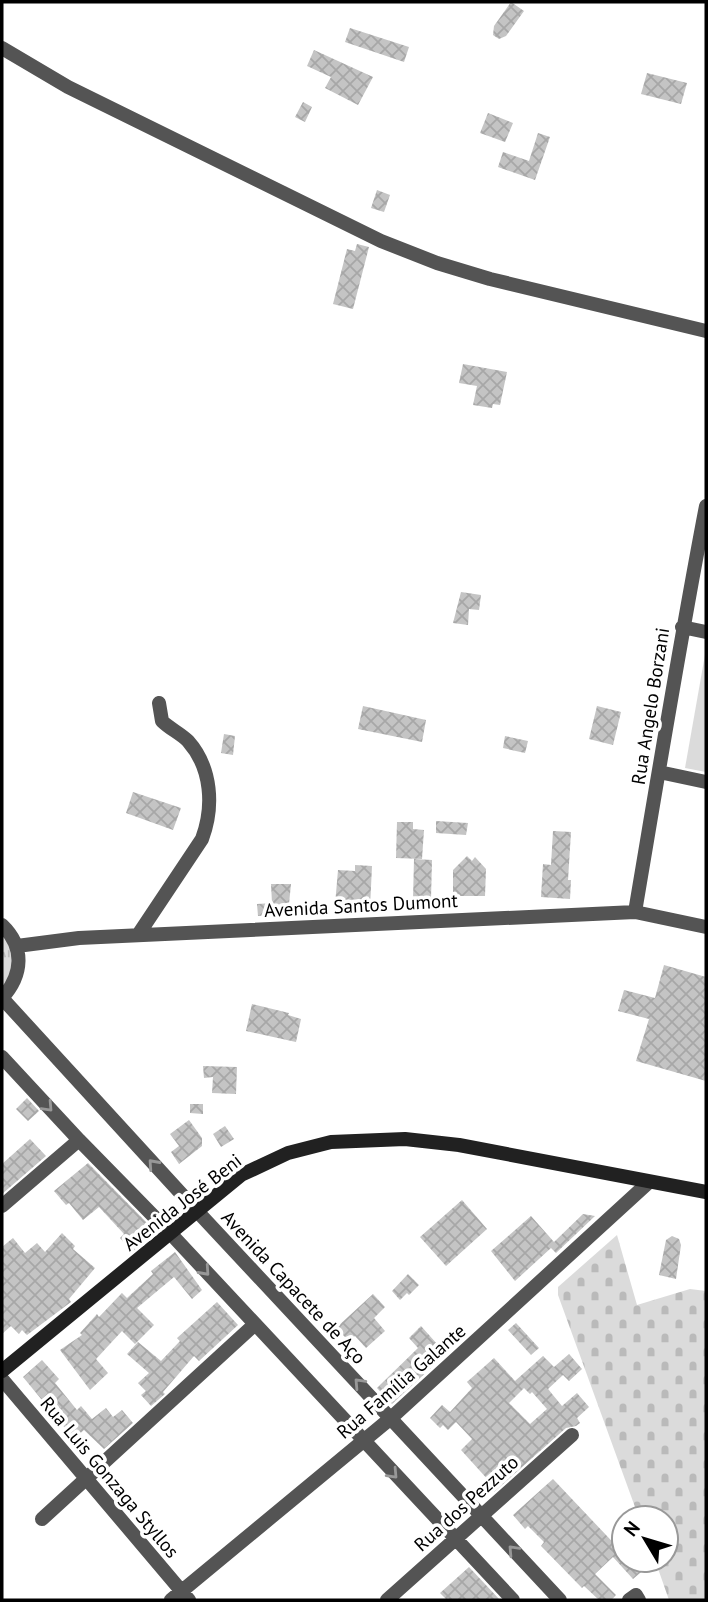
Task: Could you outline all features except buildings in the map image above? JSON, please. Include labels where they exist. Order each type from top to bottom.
[{"type":"main road","name":"Avenida José Beni","points":[[2,1371],[241,1175],[288,1153],[331,1142],[405,1139],[458,1145],[706,1192]]},
{"type":"street","points":[[2,48],[68,88],[381,241],[437,263],[490,279],[706,331]]},
{"type":"street","name":"Rua Angelo Borzani","points":[[635,912],[682,627],[706,506]]},
{"type":"street","points":[[682,627],[706,632]]},
{"type":"street","points":[[138,935],[202,839],[211,803],[208,781],[197,755],[184,738],[162,721],[159,703]]},
{"type":"street","points":[[659,772],[706,782]]},
{"type":"street","name":"Avenida Santos Dumont","points":[[17,946],[79,938],[635,912],[706,927]]},
{"type":"street","points":[[2,925],[11,934],[20,961],[18,975],[2,998]]},
{"type":"street","name":"Avenida Capacete de Aço","points":[[2,998],[197,1212],[560,1600]]},
{"type":"street","points":[[2,1057],[513,1600]]},
{"type":"street","points":[[2,1206],[79,1140]]},
{"type":"street","name":"Rua Família Galante","points":[[181,1597],[391,1418],[649,1182]]},
{"type":"street","points":[[41,1519],[254,1325]]},
{"type":"street","name":"Rua Luis Gonzaga Styllos","points":[[2,1379],[87,1478],[181,1597]]},
{"type":"street","name":"Rua dos Pezzuto","points":[[387,1600],[572,1435]]},
{"type":"street","points":[[629,1600],[636,1595],[639,1600]]},
{"type":"green space","points":[[706,649],[706,772],[685,768]]},
{"type":"green space","points":[[2,932],[11,947],[13,962],[10,976],[2,991]]},
{"type":"green space","points":[[617,1235],[637,1305],[690,1289],[706,1291],[706,1600],[669,1600],[660,1574],[680,1574],[680,1504],[634,1504],[558,1295],[558,1287]]}]
